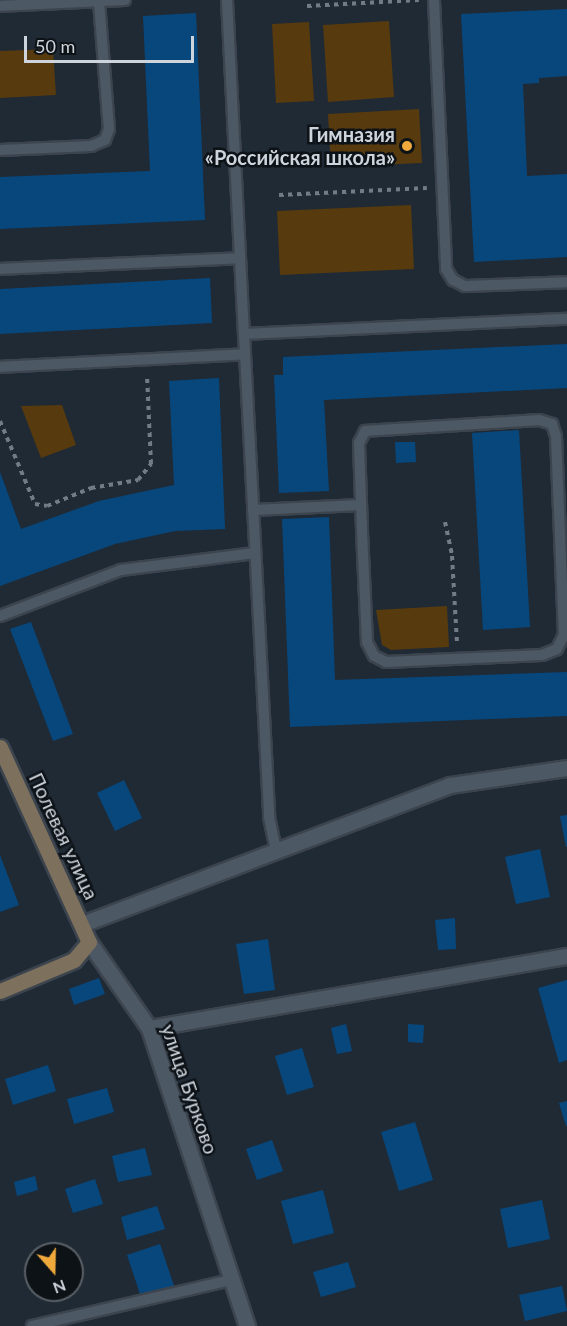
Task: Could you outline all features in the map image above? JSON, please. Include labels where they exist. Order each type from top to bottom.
[{"type":"street","name":"Полевая улица","points":[[0,747],[89,942]]},
{"type":"street","points":[[82,924],[450,785],[567,768]]},
{"type":"street","points":[[0,991],[74,960],[89,942]]},
{"type":"street","name":"улица Бурково","points":[[89,942],[149,1028],[247,1326]]},
{"type":"street","points":[[149,1028],[567,956]]},
{"type":"lane","points":[[0,6],[125,0]]},
{"type":"lane","points":[[226,0],[269,817],[276,849]]},
{"type":"lane","points":[[434,0],[446,269],[453,280],[465,286],[567,282]]},
{"type":"lane","points":[[0,150],[91,146],[105,140],[109,129],[99,1]]},
{"type":"lane","points":[[0,269],[240,258]]},
{"type":"lane","points":[[244,334],[567,319]]},
{"type":"lane","points":[[0,367],[245,354]]},
{"type":"lane","points":[[539,420],[552,424],[563,496],[564,635],[557,649],[542,655],[386,662],[374,656],[367,642],[361,505],[359,443],[365,431],[378,427],[539,420]]},
{"type":"lane","points":[[253,510],[361,505]]},
{"type":"lane","points":[[0,616],[121,570],[255,553]]},
{"type":"lane","points":[[32,1326],[231,1280]]},
{"type":"path","points":[[308,6],[420,0]]},
{"type":"path","points":[[279,195],[442,188]]},
{"type":"path","points":[[0,422],[34,504],[47,506],[92,488],[138,480],[152,464],[146,359]]},
{"type":"path","points":[[445,522],[452,556],[458,659]]},
{"type":"shaded area","points":[[389,21],[394,97],[328,102],[323,25]]},
{"type":"shaded area","points":[[309,22],[314,101],[276,103],[272,24]]},
{"type":"shaded area","points":[[53,49],[56,95],[0,98],[0,51]]},
{"type":"shaded area","points":[[419,109],[422,163],[331,167],[328,114]]},
{"type":"shaded area","points":[[411,205],[414,269],[280,275],[277,211]]},
{"type":"shaded area","points":[[62,405],[76,445],[41,458],[21,406]]},
{"type":"shaded area","points":[[447,606],[449,647],[391,650],[382,645],[376,610]]},
{"type":"building","points":[[567,9],[567,76],[539,78],[539,83],[523,84],[527,176],[567,174],[567,257],[474,262],[461,14]]},
{"type":"building","points":[[196,13],[205,220],[0,229],[0,177],[150,171],[143,16]]},
{"type":"building","points":[[210,278],[212,323],[0,334],[0,289]]},
{"type":"building","points":[[567,344],[567,388],[324,400],[329,491],[279,493],[274,375],[283,375],[283,357]]},
{"type":"building","points":[[219,378],[225,529],[175,531],[115,544],[0,586],[0,472],[21,529],[99,501],[174,485],[169,381]]},
{"type":"building","points":[[519,430],[530,627],[483,630],[472,433]]},
{"type":"building","points":[[395,442],[415,442],[416,462],[396,463]]},
{"type":"building","points":[[329,517],[335,680],[567,672],[567,716],[290,727],[282,519]]},
{"type":"building","points":[[31,622],[73,734],[53,741],[10,629]]},
{"type":"building","points":[[124,780],[142,818],[115,831],[97,793]]},
{"type":"building","points":[[567,815],[567,847],[566,847],[560,816]]},
{"type":"building","points":[[540,849],[550,897],[516,904],[505,857]]},
{"type":"building","points":[[0,855],[19,905],[0,912]]},
{"type":"building","points":[[455,918],[456,949],[438,950],[435,920]]},
{"type":"building","points":[[268,939],[275,990],[244,994],[236,944]]},
{"type":"building","points":[[99,978],[105,994],[74,1005],[69,989]]},
{"type":"building","points":[[567,980],[567,1060],[559,1063],[538,988]]},
{"type":"building","points":[[346,1024],[352,1051],[337,1054],[331,1028]]},
{"type":"building","points":[[408,1024],[424,1025],[423,1043],[408,1042]]},
{"type":"building","points":[[302,1048],[314,1087],[287,1095],[275,1056]]},
{"type":"building","points":[[48,1065],[56,1091],[13,1105],[5,1079]]},
{"type":"building","points":[[107,1088],[114,1112],[74,1124],[67,1099]]},
{"type":"building","points":[[567,1101],[567,1126],[566,1126],[559,1103]]},
{"type":"building","points":[[415,1122],[433,1180],[399,1191],[381,1132]]},
{"type":"building","points":[[272,1140],[283,1171],[257,1180],[246,1149]]},
{"type":"building","points":[[145,1148],[152,1175],[118,1182],[112,1156]]},
{"type":"building","points":[[35,1176],[38,1190],[17,1196],[14,1182]]},
{"type":"building","points":[[95,1179],[103,1204],[73,1213],[65,1189]]},
{"type":"building","points":[[323,1190],[334,1233],[293,1244],[281,1201]]},
{"type":"building","points":[[542,1200],[550,1239],[508,1248],[500,1209]]},
{"type":"building","points":[[157,1206],[165,1229],[127,1240],[121,1217]]},
{"type":"building","points":[[160,1244],[174,1286],[141,1297],[127,1255]]},
{"type":"building","points":[[348,1262],[356,1287],[321,1297],[313,1272]]},
{"type":"building","points":[[562,1286],[567,1311],[525,1321],[519,1295]]},
{"type":"place","name":"Гимназия «Российская школа»","points":[[407,146]]}]
